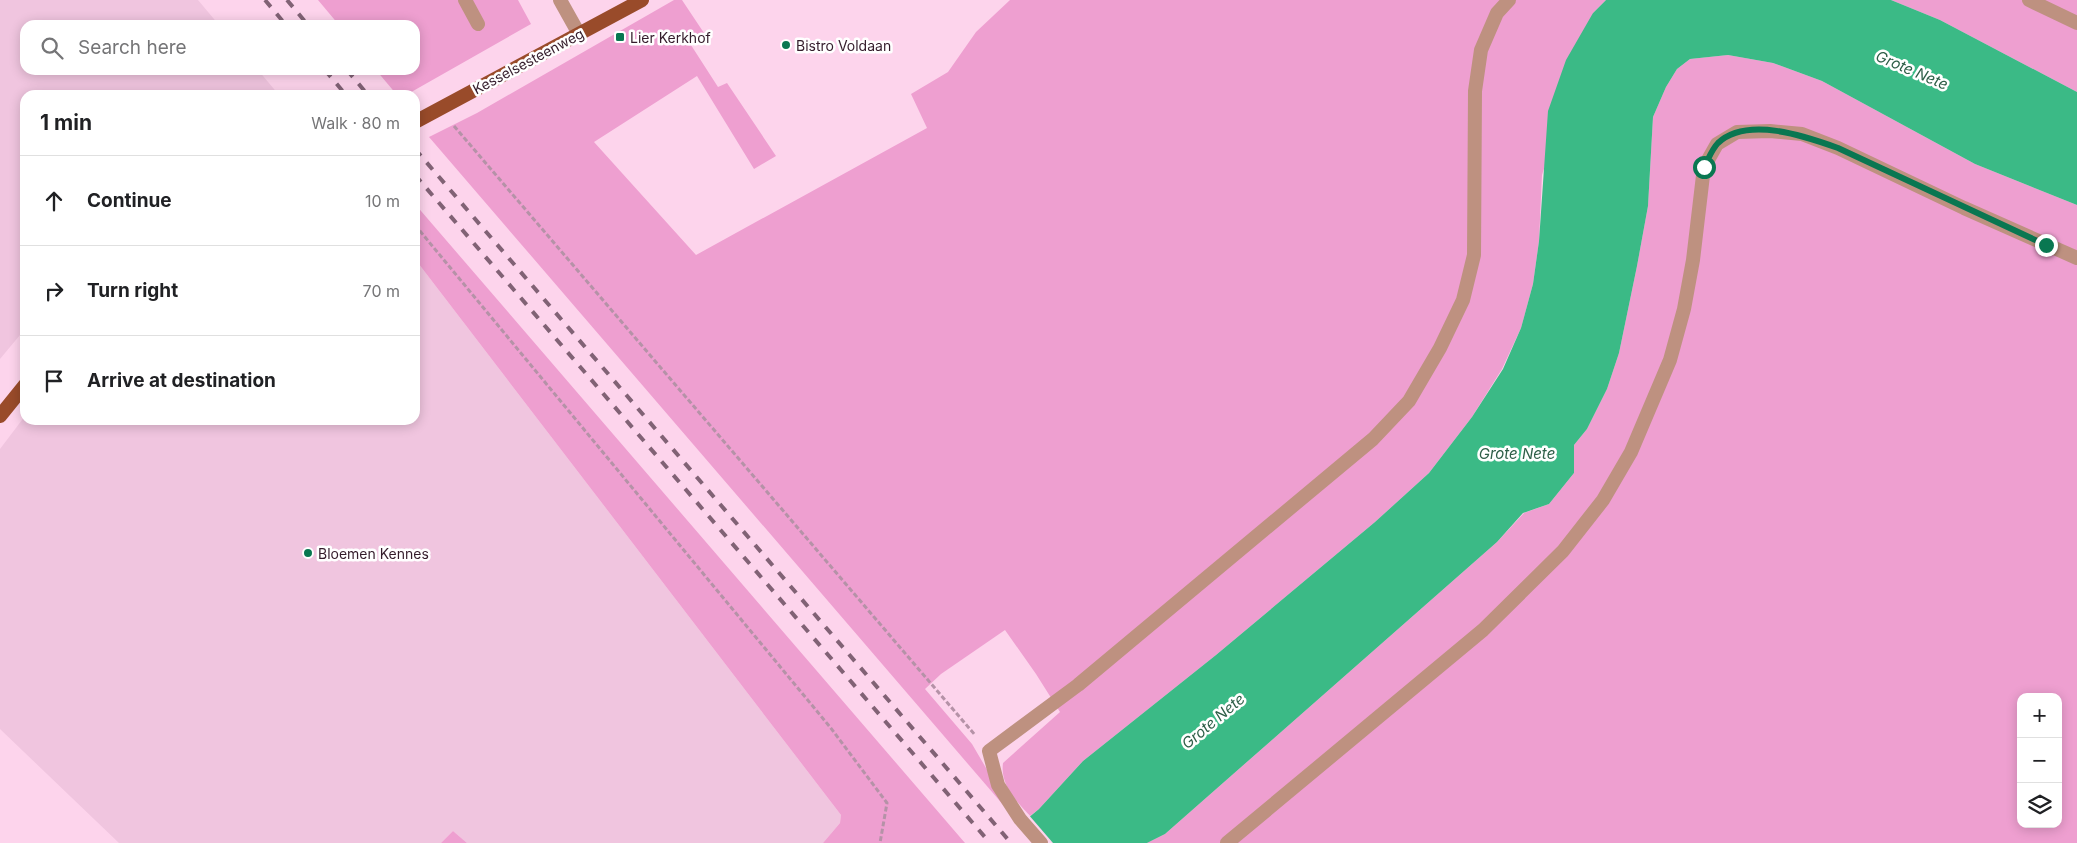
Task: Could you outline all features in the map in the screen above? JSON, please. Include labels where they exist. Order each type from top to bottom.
[{"type":"main road","name":"Kesselsesteenweg","points":[[420,119],[642,0]]},
{"type":"main road","points":[[0,416],[20,390]]},
{"type":"lane","points":[[465,0],[478,24]]},
{"type":"lane","points":[[560,0],[579,34]]},
{"type":"lane","points":[[1041,843],[1020,819],[998,785],[988,751],[1078,685],[1373,438],[1409,401],[1440,348],[1463,300],[1474,255],[1475,91],[1481,50],[1497,13],[1509,0]]},
{"type":"lane","points":[[2029,0],[2077,23]]},
{"type":"lane","points":[[1228,843],[1483,630],[1563,551],[1603,500],[1631,452],[1670,360],[1684,308],[1693,260],[1704,167],[1717,144],[1736,132],[1770,131],[1802,134],[1838,148],[1964,208],[2077,258]]},
{"type":"path","points":[[439,109],[988,751]]},
{"type":"path","points":[[420,231],[830,727],[868,777],[887,803],[880,843]]},
{"type":"shaded area","points":[[0,0],[198,0],[215,20],[20,20],[20,75],[262,75],[275,90],[20,90],[20,335],[0,359]]},
{"type":"shaded area","points":[[318,0],[518,0],[531,24],[415,90],[393,90],[380,75],[420,75],[420,20],[335,20]]},
{"type":"shaded area","points":[[674,0],[682,0],[704,33],[689,42],[718,87],[727,83],[776,156],[754,169],[697,76],[594,142],[696,255],[927,128],[911,94],[948,72],[976,32],[1010,0],[1606,0],[1593,13],[1542,175],[1539,241],[1533,284],[1521,328],[1502,369],[1472,417],[1429,473],[1375,522],[1216,655],[1083,761],[1039,809],[1030,816],[1010,792],[1004,778],[1003,763],[1060,712],[1005,630],[941,674],[925,689],[972,744],[1017,821],[429,137],[477,113]]},
{"type":"shaded area","points":[[1891,0],[2077,0],[2077,92],[1940,20]]},
{"type":"shaded area","points":[[1728,55],[1773,63],[1822,81],[1975,164],[2077,205],[2077,843],[1147,843],[1165,834],[1497,542],[1524,513],[1549,504],[1574,473],[1574,445],[1587,429],[1607,389],[1619,353],[1648,206],[1653,117],[1666,87],[1677,69],[1690,59]]},
{"type":"shaded area","points":[[420,210],[965,843],[823,843],[840,823],[841,815],[420,266]]},
{"type":"shaded area","points":[[420,266],[841,815],[840,823],[823,843],[467,843],[453,831],[441,843],[119,843],[0,729],[0,449],[20,423],[20,425],[420,425]]},
{"type":"shaded area","points":[[453,831],[467,843],[441,843]]},
{"type":"water","name":"Grote Nete","points":[[1606,0],[1891,0],[1940,20],[2077,92],[2077,205],[1975,164],[1822,81],[1773,63],[1728,55],[1690,59],[1677,69],[1666,87],[1653,117],[1648,206],[1619,353],[1607,389],[1587,429],[1574,445],[1574,473],[1549,504],[1523,513],[1497,542],[1165,834],[1147,843],[998,843],[1039,809],[1083,761],[1216,655],[1375,522],[1429,473],[1472,417],[1503,369],[1521,328],[1533,284],[1539,241],[1548,111],[1566,60],[1593,13]]},
{"type":"pier","points":[[1028,814],[1053,843],[996,843],[997,841]]},
{"type":"railway","points":[[265,0],[282,20]]},
{"type":"railway","points":[[287,0],[304,20]]},
{"type":"railway","points":[[329,75],[342,90]]},
{"type":"railway","points":[[351,75],[364,90]]},
{"type":"railway","points":[[420,155],[1011,843]]},
{"type":"railway","points":[[420,181],[990,843]]},
{"type":"place","name":"Lier Kerkhof","points":[[620,37]]},
{"type":"place","name":"Bistro Voldaan","points":[[786,45]]},
{"type":"place","name":"Bloemen Kennes","points":[[308,553]]},
{"type":"route","points":[[1704,167],[1717,144],[1736,132],[1752,130],[1802,134],[1838,148],[2046,245]]}]
